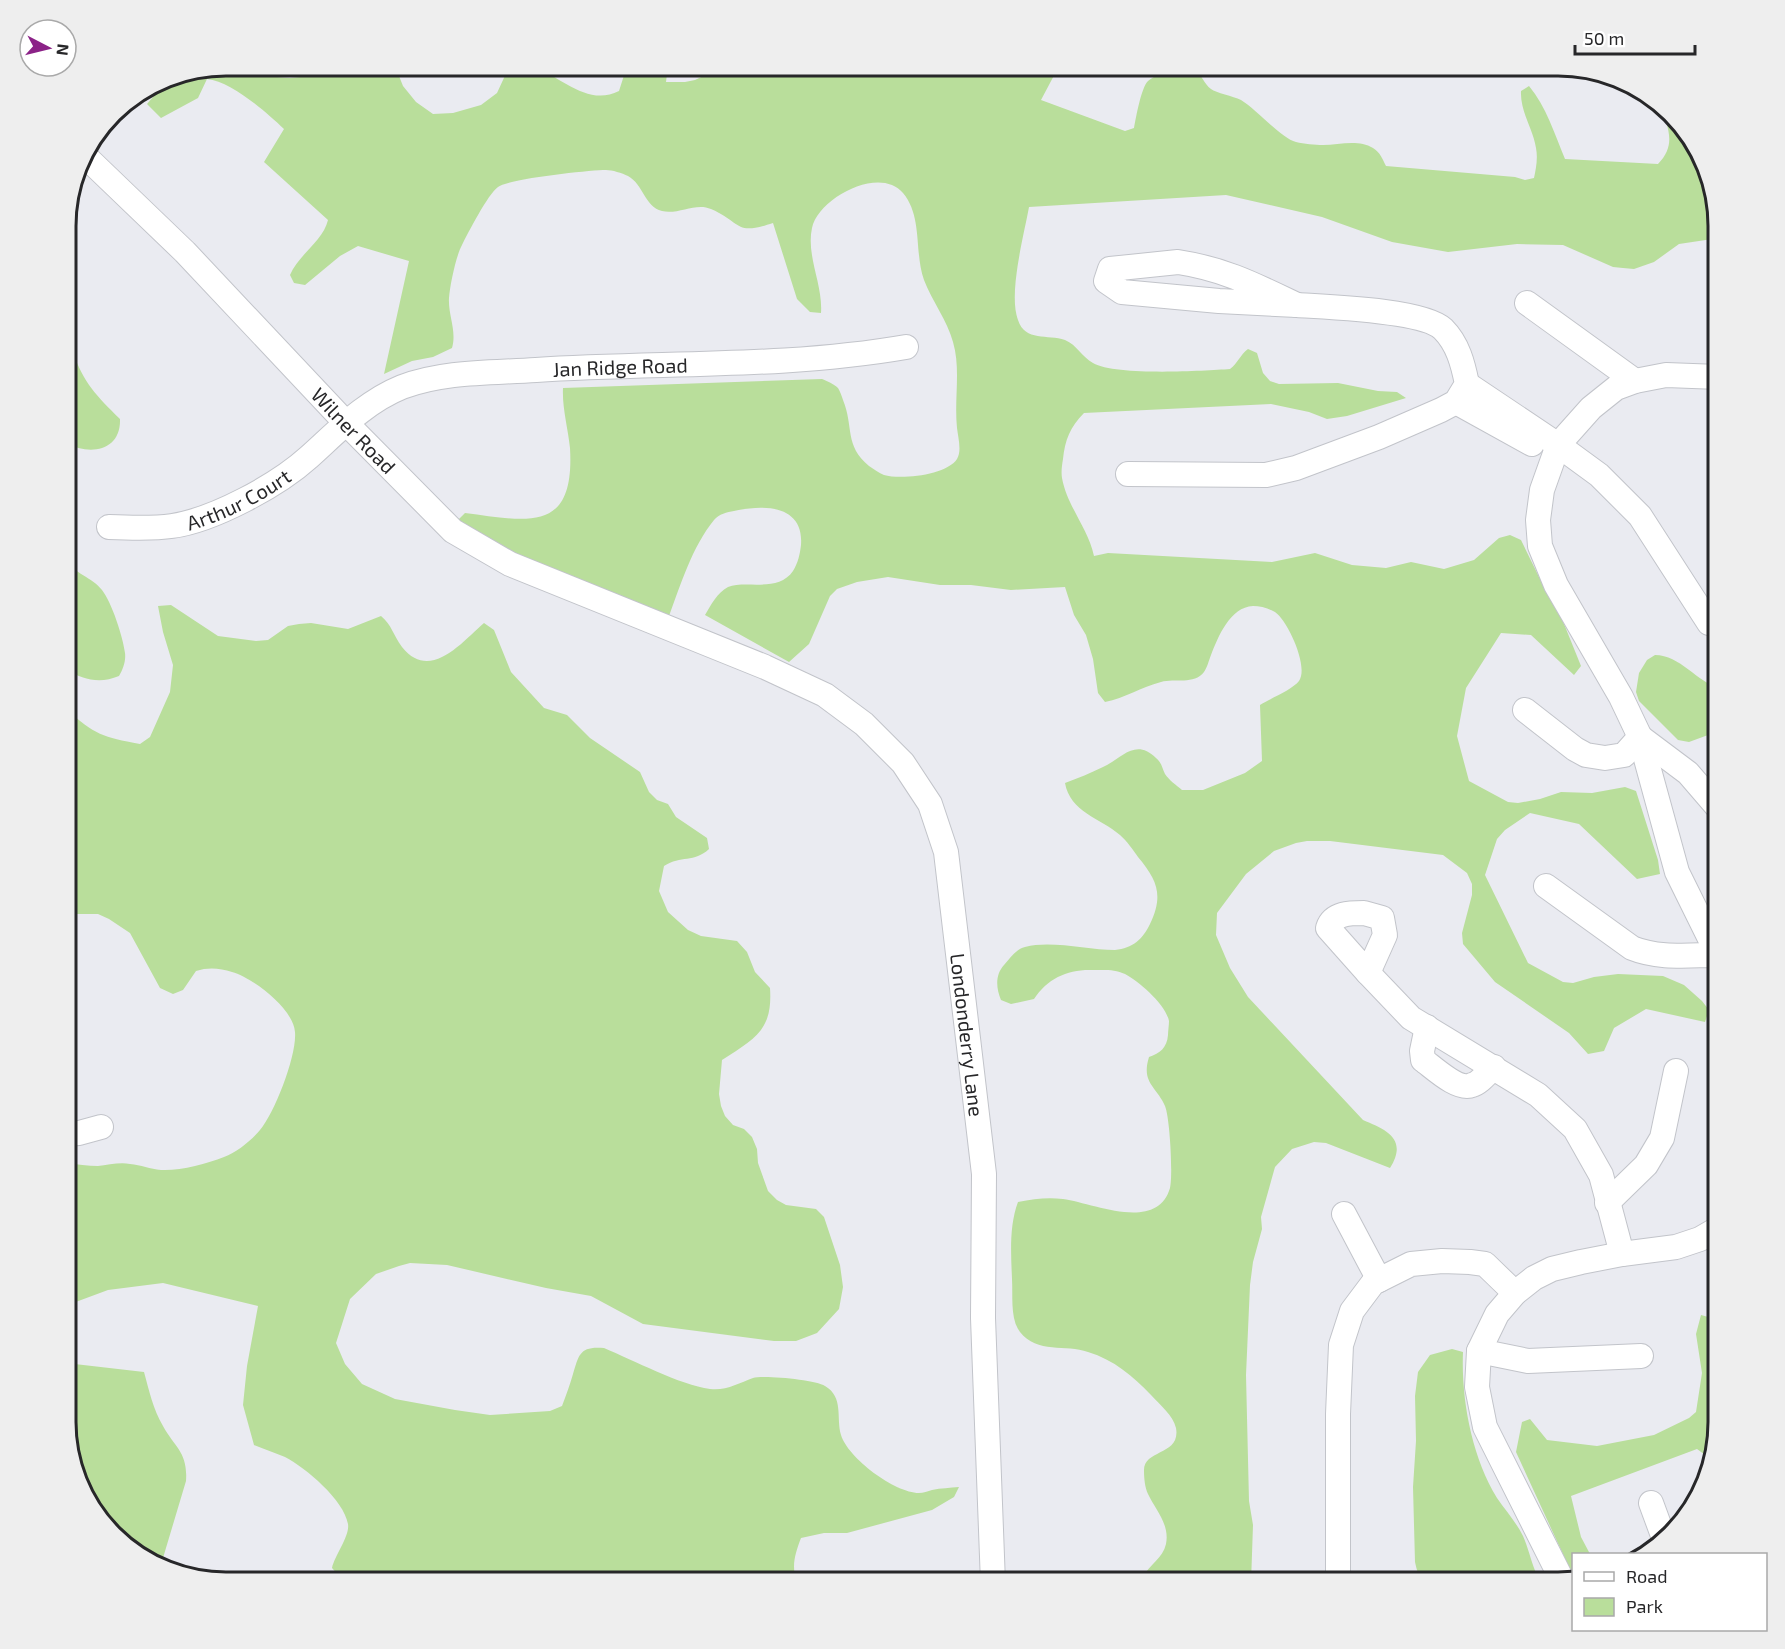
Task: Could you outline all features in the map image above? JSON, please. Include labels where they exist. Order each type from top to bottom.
[{"type":"street","name":"Wilner Road","points":[[91,162],[186,252],[346,423],[453,531],[510,564],[675,632]]},
{"type":"street","points":[[1297,304],[1238,277],[1208,267],[1178,262],[1110,268],[1106,281],[1122,292],[1208,300],[1297,304],[1395,314],[1426,320],[1442,329],[1460,355],[1461,393]]},
{"type":"street","points":[[1527,303],[1635,381]]},
{"type":"street","name":"Jan Ridge Road","points":[[346,423],[366,406],[401,388],[435,377],[591,366],[749,362],[866,354],[906,347]]},
{"type":"street","points":[[1708,377],[1666,375],[1635,381],[1616,388],[1591,408],[1555,450],[1542,490],[1538,520],[1540,546],[1556,585],[1621,696],[1640,737],[1677,872],[1708,936]]},
{"type":"street","points":[[1461,393],[1599,475],[1640,516],[1708,621]]},
{"type":"street","points":[[1128,474],[1266,475],[1296,468],[1379,437],[1441,410],[1461,393]]},
{"type":"street","name":"Arthur Court","points":[[109,527],[174,526],[220,512],[248,499],[306,460],[346,423]]},
{"type":"street","name":"Londonderry Lane","points":[[675,632],[765,667],[825,695],[864,724],[903,763],[930,804],[946,852],[984,1174],[983,1318],[993,1572]]},
{"type":"street","points":[[1525,710],[1586,755],[1605,758],[1624,755],[1640,737]]},
{"type":"street","points":[[1640,737],[1688,773],[1708,796]]},
{"type":"street","points":[[1546,886],[1638,950],[1666,955],[1708,956]]},
{"type":"street","points":[[1368,973],[1411,1018],[1538,1095],[1575,1129],[1601,1175],[1622,1254]]},
{"type":"street","points":[[1427,1027],[1422,1051],[1423,1060],[1453,1082],[1469,1086],[1475,1085],[1494,1067]]},
{"type":"street","points":[[1607,1203],[1646,1165],[1662,1138],[1676,1071]]},
{"type":"street","points":[[77,1133],[101,1127]]},
{"type":"street","points":[[1344,1214],[1379,1280]]},
{"type":"street","points":[[1558,1572],[1485,1427],[1477,1387],[1479,1351],[1497,1314],[1515,1293],[1534,1278],[1552,1269],[1622,1254],[1676,1247],[1708,1234]]},
{"type":"street","points":[[1338,1572],[1338,1414],[1341,1345],[1352,1311],[1373,1283],[1411,1264],[1442,1261],[1485,1264],[1515,1293]]},
{"type":"street","points":[[1479,1351],[1527,1361],[1641,1356]]},
{"type":"street","points":[[1651,1503],[1662,1532]]},
{"type":"green space","points":[[226,77],[399,77],[403,86],[416,102],[433,114],[453,113],[481,105],[497,93],[504,77],[554,77],[586,93],[608,95],[619,91],[623,77],[667,77],[666,82],[685,82],[701,77],[1053,77],[1041,100],[1125,131],[1134,128],[1141,96],[1145,85],[1152,78],[1201,77],[1211,89],[1241,100],[1283,135],[1296,142],[1320,145],[1348,143],[1367,145],[1381,156],[1386,166],[1515,177],[1525,180],[1534,178],[1537,160],[1537,152],[1521,99],[1521,91],[1529,86],[1545,112],[1565,159],[1658,164],[1664,157],[1669,143],[1665,120],[1671,127],[1693,160],[1703,187],[1708,216],[1708,240],[1679,244],[1654,262],[1634,269],[1613,267],[1563,245],[1517,244],[1448,252],[1392,242],[1322,217],[1226,195],[1029,207],[1018,264],[1015,295],[1018,320],[1026,332],[1065,340],[1093,363],[1120,370],[1230,369],[1248,349],[1257,353],[1263,373],[1270,381],[1279,384],[1338,383],[1378,391],[1397,392],[1406,398],[1347,416],[1327,419],[1309,412],[1271,404],[1084,413],[1075,423],[1067,440],[1062,476],[1068,498],[1094,556],[1108,553],[1272,562],[1315,553],[1352,565],[1386,568],[1411,562],[1444,569],[1474,560],[1499,538],[1510,535],[1521,540],[1558,609],[1581,666],[1574,675],[1531,635],[1501,633],[1466,688],[1457,736],[1469,781],[1508,802],[1518,803],[1561,792],[1592,793],[1625,787],[1636,791],[1658,860],[1660,874],[1637,879],[1579,824],[1530,813],[1505,830],[1497,839],[1485,875],[1528,963],[1563,982],[1573,983],[1618,974],[1663,976],[1684,985],[1708,1009],[1705,1022],[1646,1009],[1614,1028],[1604,1051],[1588,1054],[1569,1033],[1495,982],[1463,944],[1462,933],[1472,895],[1472,884],[1467,873],[1443,855],[1330,841],[1307,841],[1274,851],[1246,874],[1217,913],[1216,935],[1230,968],[1248,997],[1363,1120],[1392,1137],[1397,1150],[1390,1168],[1326,1143],[1314,1142],[1292,1149],[1275,1167],[1261,1217],[1262,1229],[1253,1262],[1250,1285],[1246,1375],[1249,1501],[1253,1525],[1251,1572],[1147,1572],[1162,1553],[1167,1537],[1164,1523],[1147,1492],[1145,1464],[1173,1443],[1176,1437],[1174,1423],[1162,1406],[1122,1369],[1088,1352],[1043,1346],[1027,1339],[1017,1327],[1013,1314],[1011,1240],[1018,1202],[1057,1198],[1123,1212],[1138,1212],[1152,1209],[1163,1202],[1171,1182],[1170,1134],[1165,1106],[1148,1079],[1147,1066],[1149,1057],[1160,1052],[1166,1043],[1169,1021],[1167,1015],[1144,988],[1131,977],[1117,971],[1084,970],[1067,973],[1052,980],[1034,999],[1011,1004],[1001,1000],[997,982],[1004,965],[1016,952],[1025,947],[1058,945],[1115,950],[1132,945],[1144,935],[1157,905],[1156,888],[1150,873],[1123,837],[1079,808],[1068,793],[1065,783],[1098,769],[1128,752],[1141,749],[1156,758],[1165,774],[1182,790],[1203,790],[1245,773],[1262,761],[1260,705],[1291,688],[1299,681],[1301,674],[1296,645],[1280,617],[1270,609],[1256,606],[1245,608],[1231,617],[1226,624],[1200,676],[1190,680],[1161,682],[1105,702],[1098,693],[1093,659],[1086,635],[1074,615],[1065,587],[1011,590],[971,585],[940,585],[888,577],[857,582],[837,589],[830,596],[809,644],[789,662],[705,615],[717,596],[728,587],[779,582],[793,571],[800,552],[800,532],[796,522],[780,510],[746,509],[726,513],[716,518],[693,554],[669,616],[516,555],[458,520],[465,513],[527,519],[543,516],[556,508],[565,496],[570,476],[570,448],[563,388],[822,379],[839,389],[856,451],[869,466],[884,475],[901,477],[923,475],[944,469],[952,464],[957,459],[959,448],[955,352],[947,326],[924,280],[919,258],[916,224],[909,202],[903,193],[893,185],[880,182],[866,184],[837,196],[817,217],[812,228],[811,249],[820,291],[821,313],[810,312],[797,299],[773,223],[745,228],[705,207],[662,211],[652,205],[633,180],[626,175],[606,170],[549,175],[505,184],[494,191],[484,205],[458,256],[449,298],[454,335],[452,348],[433,357],[412,361],[384,374],[409,261],[358,246],[340,256],[305,285],[294,283],[290,275],[294,267],[321,234],[328,220],[264,162],[284,129],[237,91],[227,85],[207,79],[198,98],[161,118],[147,104],[154,95],[178,84],[197,79]]},
{"type":"green space","points":[[77,362],[97,396],[120,419],[119,430],[110,444],[94,450],[77,447]]},
{"type":"green space","points":[[77,570],[98,586],[110,603],[125,653],[124,665],[119,676],[105,680],[92,680],[77,675]]},
{"type":"green space","points":[[171,605],[218,636],[256,641],[268,640],[288,626],[311,623],[348,629],[381,616],[388,623],[402,647],[413,657],[423,661],[445,656],[484,623],[494,630],[511,672],[544,708],[567,715],[590,738],[640,772],[649,792],[657,800],[668,804],[676,817],[707,838],[709,849],[703,853],[664,866],[659,891],[668,912],[688,930],[701,936],[737,941],[747,952],[755,972],[770,988],[770,1003],[765,1024],[752,1039],[722,1060],[719,1094],[725,1116],[733,1125],[744,1129],[752,1137],[768,1191],[786,1205],[816,1209],[824,1217],[840,1265],[843,1287],[839,1309],[817,1333],[796,1341],[774,1341],[643,1324],[591,1296],[447,1265],[410,1263],[376,1274],[350,1299],[336,1343],[345,1364],[362,1384],[395,1399],[455,1410],[490,1415],[550,1411],[562,1406],[579,1356],[590,1348],[604,1348],[685,1383],[710,1389],[727,1388],[759,1377],[812,1382],[825,1386],[835,1396],[841,1435],[845,1444],[874,1473],[898,1487],[921,1493],[959,1487],[954,1497],[932,1510],[847,1533],[824,1533],[801,1538],[794,1560],[794,1572],[336,1572],[332,1568],[348,1529],[345,1515],[339,1505],[323,1486],[303,1469],[285,1457],[254,1445],[243,1405],[247,1366],[258,1306],[163,1283],[108,1290],[77,1302],[77,1164],[98,1166],[126,1163],[168,1170],[185,1168],[229,1155],[248,1142],[266,1122],[284,1083],[295,1042],[293,1023],[280,1004],[261,987],[241,975],[214,968],[196,971],[183,990],[173,994],[160,988],[130,933],[98,914],[77,914],[77,718],[92,730],[108,737],[140,744],[150,737],[170,692],[173,665],[158,606]]},
{"type":"green space","points":[[1655,655],[1672,659],[1708,683],[1708,735],[1689,742],[1678,740],[1639,701],[1636,692],[1639,673],[1647,660]]},
{"type":"green space","points":[[1701,1315],[1708,1317],[1708,1433],[1705,1455],[1697,1449],[1571,1496],[1581,1537],[1589,1553],[1572,1553],[1571,1572],[1516,1452],[1522,1422],[1530,1419],[1547,1440],[1597,1446],[1654,1435],[1689,1418],[1696,1412],[1702,1373],[1696,1334]]},
{"type":"green space","points":[[1452,1349],[1463,1352],[1466,1408],[1481,1465],[1497,1498],[1523,1536],[1535,1572],[1418,1572],[1415,1562],[1413,1487],[1416,1441],[1415,1396],[1418,1372],[1430,1355]]},
{"type":"green space","points":[[77,1364],[144,1372],[157,1413],[183,1457],[186,1481],[163,1558],[143,1547],[120,1529],[107,1514],[92,1489],[79,1452]]}]
